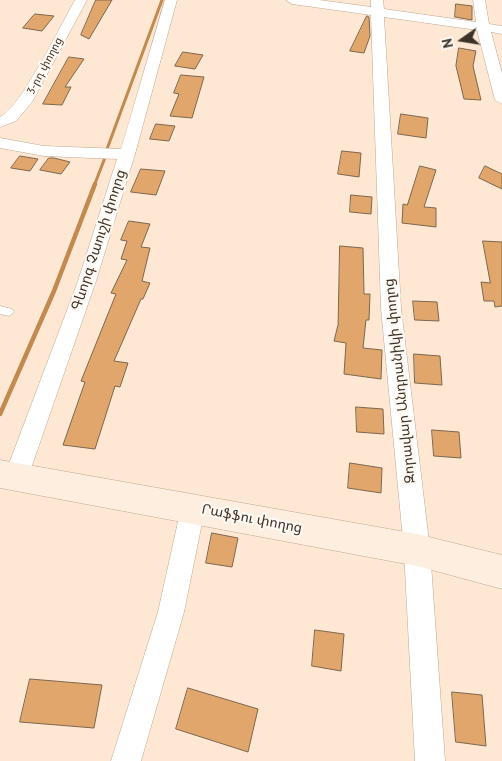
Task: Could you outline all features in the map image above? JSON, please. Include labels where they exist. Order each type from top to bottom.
[{"type":"main road","name":"Րաֆֆու փողոց","points":[[8,476],[417,550],[502,572]]},
{"type":"street","name":"3-րդ փողոց","points":[[0,122],[11,118],[25,102],[81,0]]},
{"type":"street","name":"Գևորգ Չաուշի փողոց","points":[[8,476],[87,281],[127,154],[171,0]]},
{"type":"street","points":[[292,0],[377,6],[502,30]]},
{"type":"street","points":[[479,0],[483,27],[502,100]]},
{"type":"street","name":"Զորավար Անդրանիկի փողոց","points":[[377,6],[391,308],[417,550],[430,761]]},
{"type":"street","points":[[0,143],[44,150],[127,154]]},
{"type":"street","points":[[126,761],[171,612],[193,508]]},
{"type":"building","points":[[96,0],[112,0],[89,39],[81,35]]},
{"type":"building","points":[[456,4],[472,6],[472,20],[455,17]]},
{"type":"building","points":[[35,14],[54,16],[42,31],[23,28]]},
{"type":"building","points":[[367,16],[369,17],[370,36],[364,53],[350,51]]},
{"type":"building","points":[[459,48],[476,51],[473,66],[481,100],[464,99],[456,66]]},
{"type":"building","points":[[183,52],[203,55],[195,69],[175,66]]},
{"type":"building","points":[[69,57],[84,59],[65,87],[71,87],[62,105],[43,104]]},
{"type":"building","points":[[181,75],[204,77],[192,118],[170,116],[179,94],[174,93]]},
{"type":"building","points":[[401,114],[428,118],[426,138],[398,134]]},
{"type":"building","points":[[156,124],[175,126],[169,141],[150,139]]},
{"type":"building","points":[[342,151],[361,153],[359,177],[338,174]]},
{"type":"building","points":[[20,156],[38,159],[30,171],[11,168]]},
{"type":"building","points":[[49,158],[70,162],[61,174],[40,170]]},
{"type":"building","points":[[420,166],[436,170],[424,207],[436,208],[436,227],[402,223],[403,204],[407,205]]},
{"type":"building","points":[[485,166],[502,174],[502,189],[479,178]]},
{"type":"building","points":[[141,169],[165,171],[156,195],[131,192]]},
{"type":"building","points":[[351,195],[372,197],[371,214],[350,212]]},
{"type":"building","points":[[129,221],[150,224],[141,247],[150,248],[142,281],[150,283],[114,361],[128,363],[120,387],[115,386],[95,449],[63,445],[85,382],[81,381],[116,294],[111,293],[127,260],[121,259],[127,241],[121,240]]},
{"type":"building","points":[[483,241],[502,242],[502,306],[495,307],[494,301],[484,301],[481,282],[490,283]]},
{"type":"building","points":[[340,246],[363,248],[364,294],[370,294],[369,320],[366,320],[363,348],[382,350],[381,379],[344,374],[346,343],[334,341],[338,325]]},
{"type":"building","points":[[413,301],[437,302],[439,321],[415,320]]},
{"type":"building","points":[[414,354],[440,356],[442,385],[415,383]]},
{"type":"building","points":[[356,407],[383,409],[384,434],[357,432]]},
{"type":"building","points":[[432,430],[459,432],[461,458],[434,456]]},
{"type":"building","points":[[350,463],[382,468],[381,493],[348,488]]},
{"type":"building","points":[[212,533],[238,538],[232,567],[206,563]]},
{"type":"building","points":[[315,630],[344,634],[341,671],[312,666]]},
{"type":"building","points":[[30,679],[102,685],[94,728],[20,722]]},
{"type":"building","points":[[188,688],[258,709],[248,752],[176,729]]},
{"type":"building","points":[[452,692],[482,695],[486,746],[456,742]]},
{"type":"waterway","points":[[107,149],[162,0]]},
{"type":"waterway","points":[[94,186],[106,155]]},
{"type":"waterway","points":[[0,414],[54,291],[95,184]]}]
